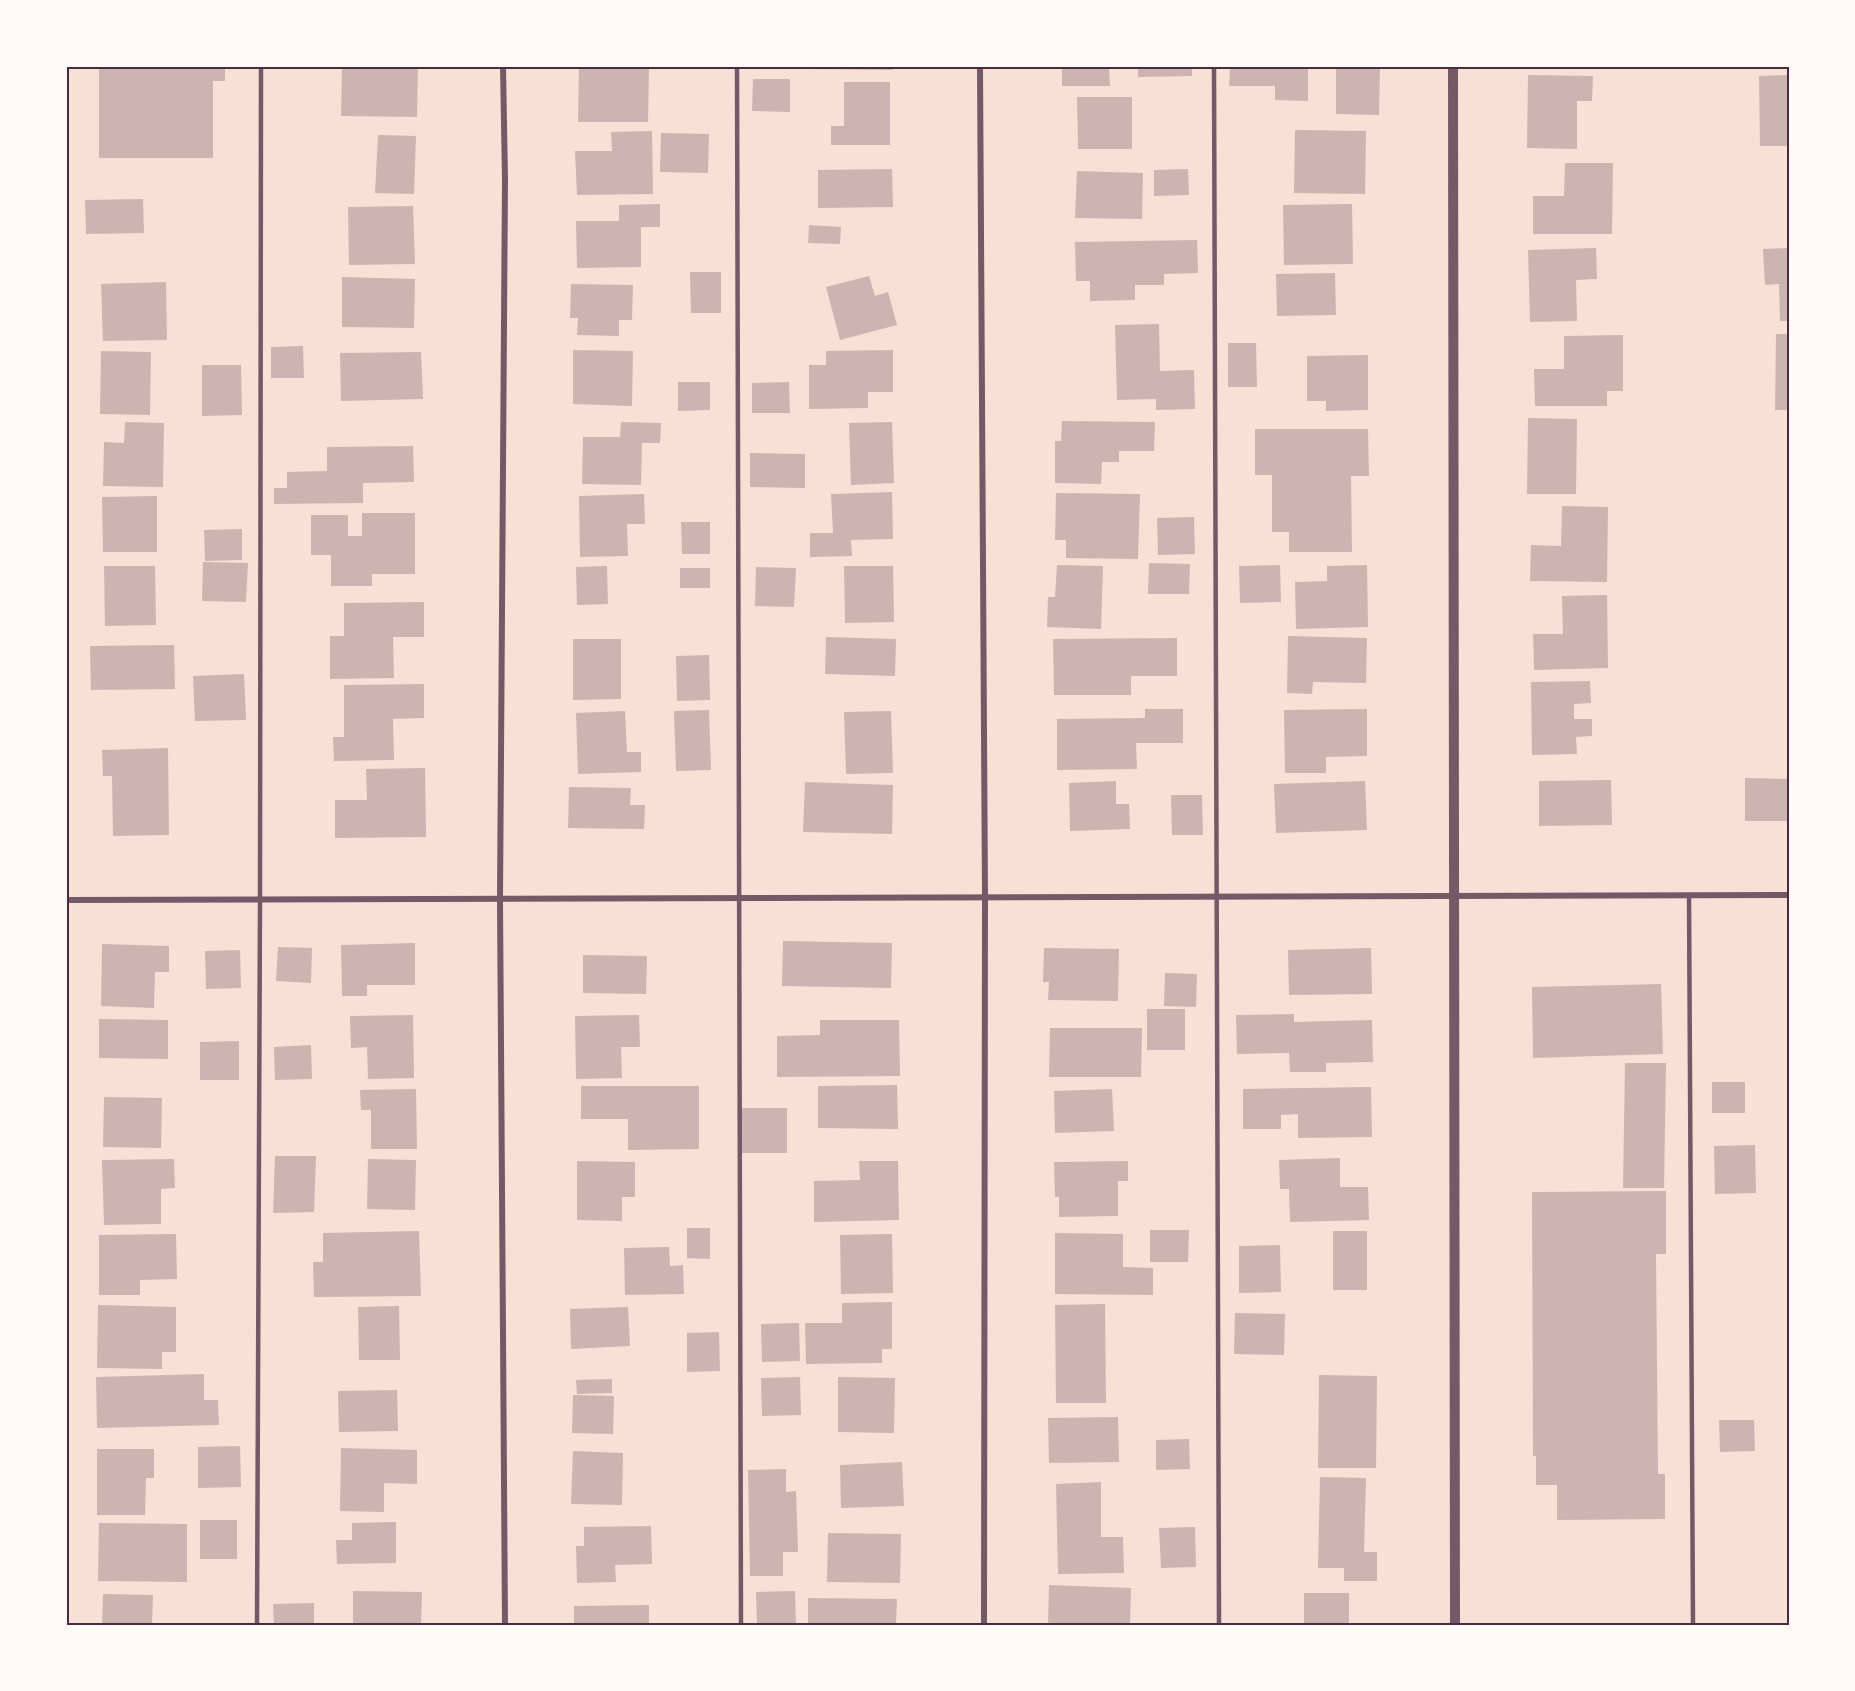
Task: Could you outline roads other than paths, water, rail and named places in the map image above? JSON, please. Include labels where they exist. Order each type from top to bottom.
[{"type":"street","points":[[503,66],[505,179],[500,899],[505,1625]]},
{"type":"street","points":[[980,66],[985,898],[984,1625]]},
{"type":"street","points":[[1453,66],[1455,1625]]},
{"type":"street","points":[[66,900],[1789,895]]},
{"type":"lane","points":[[257,1625],[261,66]]},
{"type":"lane","points":[[737,66],[741,1625]]},
{"type":"lane","points":[[1214,66],[1219,1625]]},
{"type":"lane","points":[[1689,895],[1693,1625]]}]
